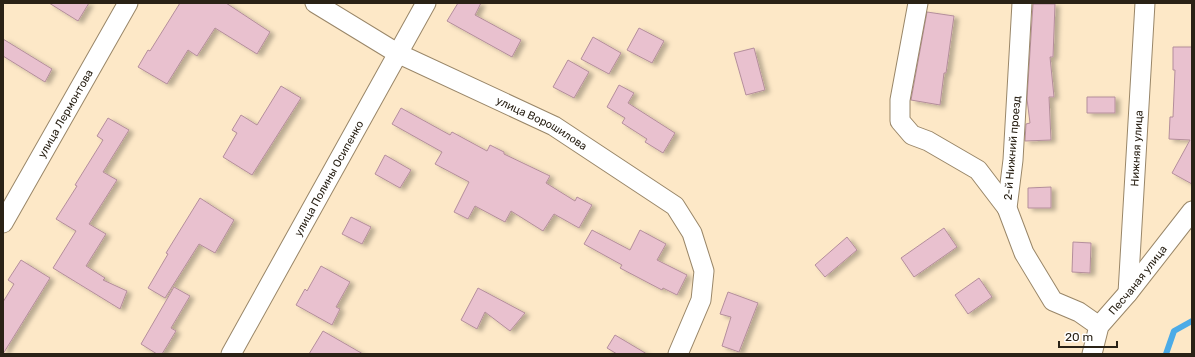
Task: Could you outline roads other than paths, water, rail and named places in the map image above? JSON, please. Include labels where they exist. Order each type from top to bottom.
[{"type":"street","name":"улица Лермонтова","points":[[3,224],[128,3]]},
{"type":"street","name":"улица Ворошилова","points":[[315,3],[397,53],[554,126],[674,206],[692,233],[704,271],[701,300],[678,354]]},
{"type":"street","name":"улица Полины Осипенко","points":[[231,354],[426,3]]},
{"type":"street","points":[[918,3],[900,100],[900,121],[912,135],[928,141],[978,170],[1007,208]]},
{"type":"street","name":"2-й Нижний проезд","points":[[1022,3],[1013,160],[1007,208],[1024,253],[1053,301],[1079,312],[1099,326]]},
{"type":"street","name":"Нижняя улица","points":[[1128,293],[1145,3]]},
{"type":"street","name":"Песчаная улица","points":[[1092,354],[1099,326],[1128,293],[1192,211]]},
{"type":"waterway","points":[[1166,354],[1174,331],[1192,321]]}]
